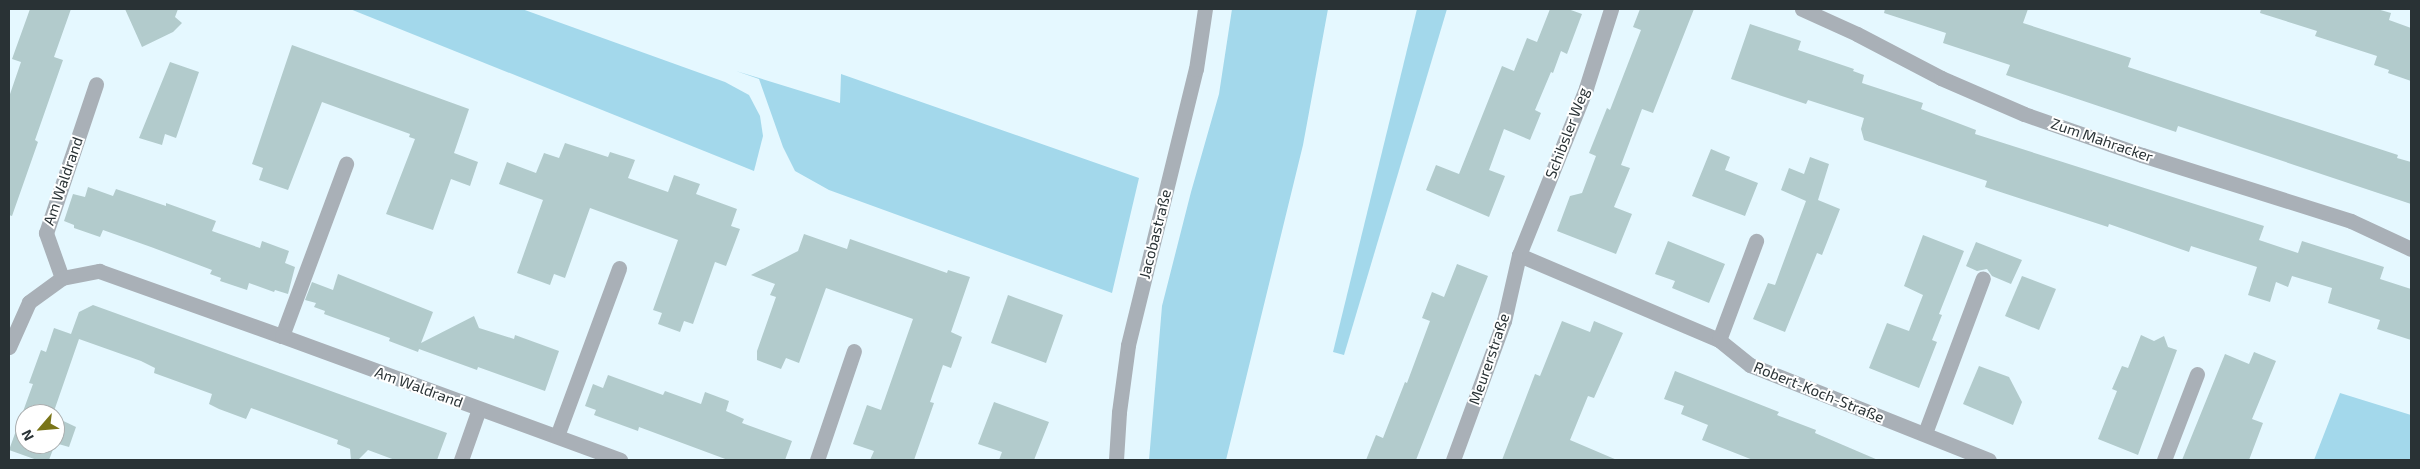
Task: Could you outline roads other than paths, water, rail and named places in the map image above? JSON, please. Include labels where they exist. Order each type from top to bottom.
[{"type":"street","name":"Jacobastraße","points":[[1116,460],[1119,412],[1128,345],[1196,69],[1205,9]]},
{"type":"street","name":"Schibsler Weg","points":[[1519,255],[1586,88],[1611,9]]},
{"type":"street","name":"Zum Mahracker","points":[[1802,9],[1857,34],[1941,78],[2024,114],[2142,155],[2351,221],[2411,249]]},
{"type":"street","name":"Am Waldrand","points":[[62,278],[46,233],[96,84]]},
{"type":"street","points":[[282,336],[346,164]]},
{"type":"street","points":[[1719,340],[1756,240]]},
{"type":"street","name":"Robert-Koch-Straße","points":[[1519,255],[1719,340],[1750,365],[1989,460]]},
{"type":"street","name":"Meurerstraße","points":[[1453,460],[1504,321],[1519,255]]},
{"type":"street","points":[[557,436],[619,268]]},
{"type":"street","name":"Am Waldrand","points":[[9,347],[28,302],[62,278],[99,271],[620,460]]},
{"type":"street","points":[[1925,433],[1983,278]]},
{"type":"street","points":[[817,460],[854,351]]},
{"type":"street","points":[[2164,460],[2197,374]]},
{"type":"street","points":[[461,460],[480,408]]}]
